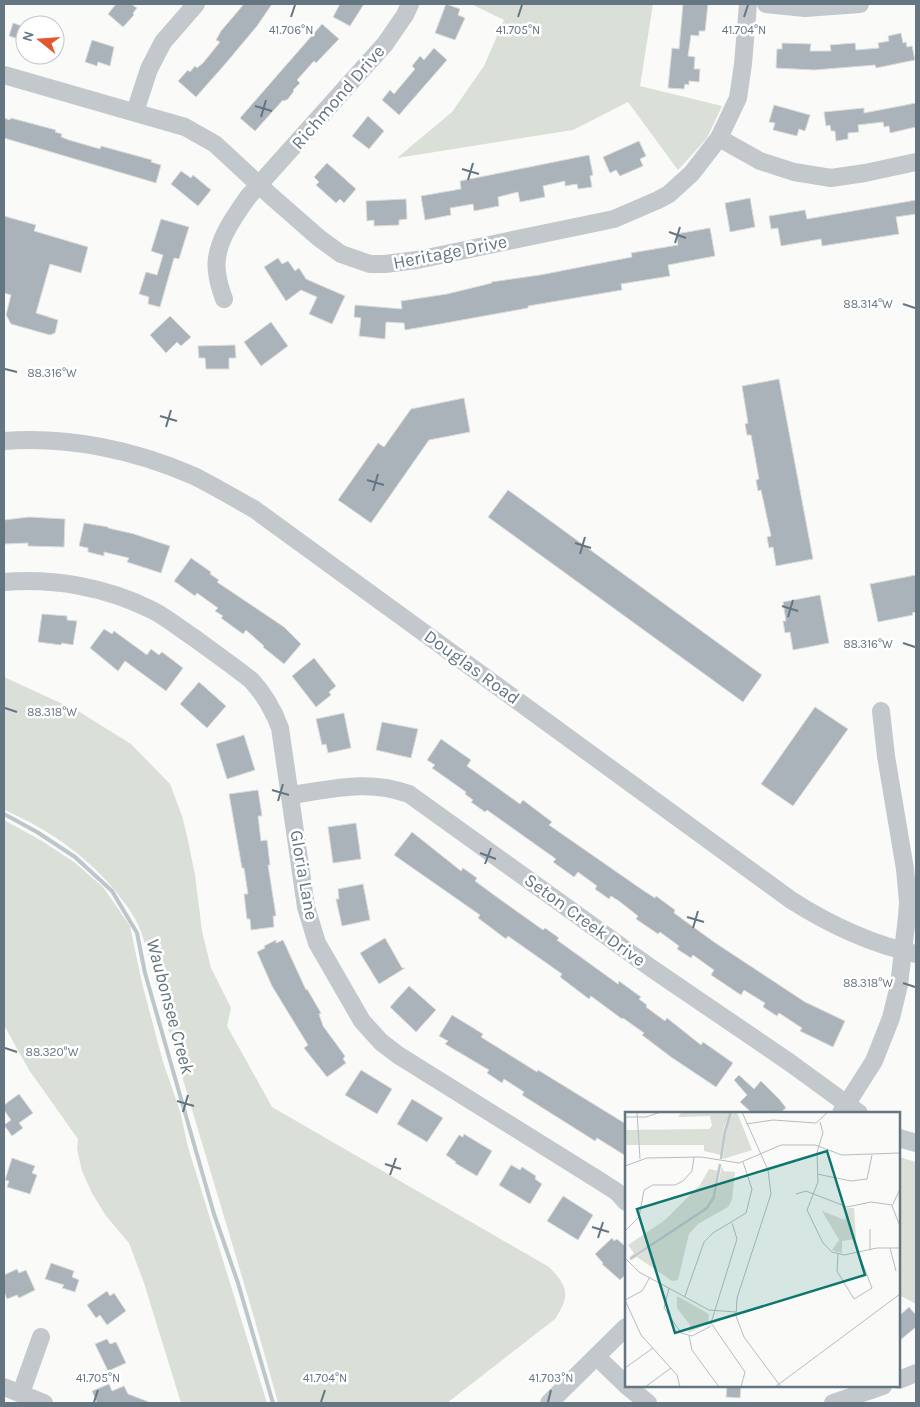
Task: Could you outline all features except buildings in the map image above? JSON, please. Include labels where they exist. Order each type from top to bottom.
[{"type":"street","points":[[134,112],[149,69],[163,42],[196,4]]},
{"type":"street","name":"Richmond Drive","points":[[224,299],[216,271],[220,246],[230,222],[248,197],[385,44],[410,4]]},
{"type":"street","name":"Heritage Drive","points":[[4,75],[185,127],[214,144],[319,238],[341,254],[370,264],[385,264],[417,260],[614,219],[669,194],[692,173],[718,138],[738,98],[744,64],[748,4]]},
{"type":"street","points":[[766,4],[805,8],[860,4]]},
{"type":"street","points":[[718,138],[760,161],[794,172],[831,178],[916,162]]},
{"type":"street","name":"Douglas Road","points":[[4,441],[42,440],[71,442],[117,451],[174,468],[226,493],[254,509],[791,900],[836,926],[882,945],[910,952]]},
{"type":"street","name":"Gloria Lane","points":[[4,582],[21,580],[59,582],[84,586],[128,599],[163,616],[232,665],[257,686],[273,707],[280,728],[306,907],[317,943],[362,1022],[381,1042],[398,1055],[600,1181],[617,1192],[625,1201]]},
{"type":"street","points":[[849,1110],[874,1061],[890,1018],[910,952],[905,869],[886,756],[881,711]]},
{"type":"street","name":"Seton Creek Drive","points":[[291,795],[357,785],[386,788],[409,794],[651,968],[789,1062],[849,1110]]},
{"type":"street","points":[[900,1138],[916,1143]]},
{"type":"street","points":[[549,1403],[625,1327]]},
{"type":"street","points":[[21,1393],[41,1337]]},
{"type":"street","points":[[597,1356],[625,1383]]},
{"type":"street","points":[[900,1380],[916,1373]]},
{"type":"street","points":[[4,1387],[44,1403]]},
{"type":"street","points":[[629,1387],[648,1403]]},
{"type":"street","points":[[833,1403],[880,1387]]},
{"type":"shaded area","points":[[471,4],[653,4],[640,86],[722,106],[707,138],[678,170],[628,102],[573,130],[397,158],[452,112],[484,66],[504,20]]},
{"type":"shaded area","points":[[4,677],[78,711],[131,744],[170,784],[187,836],[195,875],[202,931],[211,968],[231,1008],[227,1026],[272,1107],[549,1267],[564,1286],[565,1298],[555,1319],[447,1403],[278,1403],[166,1021],[146,946],[137,923],[117,893],[74,850],[40,828],[4,810]]},
{"type":"shaded area","points":[[4,820],[42,841],[74,862],[103,887],[130,926],[142,983],[163,1062],[180,1111],[188,1147],[267,1403],[181,1403],[144,1283],[129,1243],[106,1216],[92,1193],[82,1171],[77,1149],[78,1139],[29,1070],[4,1025]]},
{"type":"shaded area","points":[[900,1157],[916,1162],[916,1304],[900,1296]]},
{"type":"waterway","name":"Waubonsee Creek","points":[[4,814],[37,832],[75,857],[112,891],[137,933],[145,973],[214,1214],[238,1283],[273,1403]]}]
